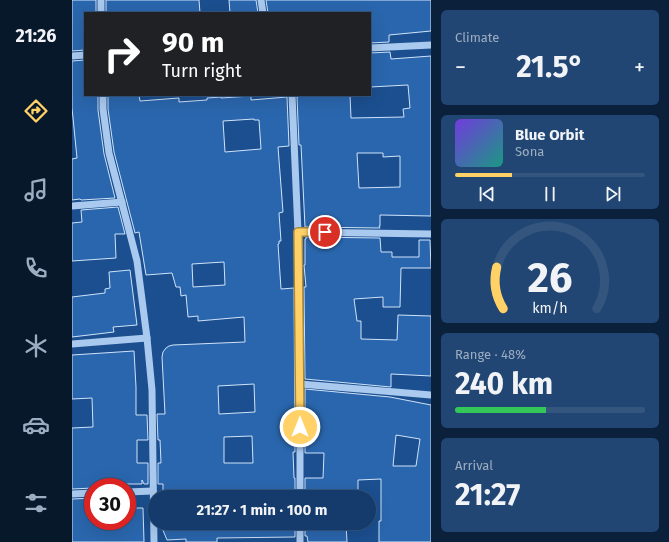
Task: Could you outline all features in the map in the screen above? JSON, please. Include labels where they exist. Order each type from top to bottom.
[{"type":"street","points":[[100,0],[100,12]]},
{"type":"street","points":[[261,0],[263,12]]},
{"type":"street","points":[[371,48],[431,45]]},
{"type":"street","points":[[72,56],[84,55]]},
{"type":"street","points":[[103,96],[103,109],[109,154],[137,261],[147,338],[152,390],[153,490]]},
{"type":"street","points":[[292,96],[298,232],[300,490]]},
{"type":"street","points":[[72,206],[122,202]]},
{"type":"street","points":[[298,232],[431,234]]},
{"type":"street","points":[[72,344],[147,338]]},
{"type":"street","points":[[300,384],[431,395]]},
{"type":"street","points":[[136,492],[148,491]]},
{"type":"street","points":[[72,494],[84,493]]},
{"type":"street","points":[[154,530],[154,542]]},
{"type":"street","points":[[300,530],[300,542]]},
{"type":"building","points":[[72,0],[96,0],[96,12],[84,12],[84,50],[72,51]]},
{"type":"building","points":[[106,0],[199,0],[200,12],[106,12]]},
{"type":"building","points":[[229,0],[256,0],[258,12],[230,12]]},
{"type":"building","points":[[266,0],[431,0],[431,31],[389,35],[389,42],[371,43],[371,12],[268,12]]},
{"type":"building","points":[[390,52],[391,59],[431,56],[431,216],[380,215],[380,228],[305,227],[297,97],[350,96],[351,118],[404,117],[403,109],[410,108],[408,85],[371,87],[371,53]],"holes":[[[357,153],[383,153],[383,157],[400,156],[400,187],[359,188]]]},
{"type":"building","points":[[84,60],[84,96],[98,96],[98,110],[104,154],[115,198],[72,200],[72,159],[77,158],[72,108],[72,61]]},
{"type":"building","points":[[108,96],[139,96],[140,101],[179,98],[179,102],[207,100],[207,98],[221,97],[251,96],[251,100],[287,97],[289,146],[278,147],[283,212],[279,213],[281,241],[279,241],[278,244],[281,289],[294,288],[295,452],[293,452],[295,490],[163,490],[163,484],[158,484],[158,463],[161,463],[157,414],[165,414],[163,352],[166,348],[173,345],[245,342],[244,317],[198,321],[198,316],[188,317],[186,295],[181,296],[180,287],[176,287],[172,273],[146,275],[139,232],[135,233],[114,152],[108,109]],"holes":[[[259,120],[261,149],[225,152],[223,121]],[[224,262],[225,285],[193,287],[192,264]],[[254,384],[255,412],[219,414],[218,386]],[[252,436],[253,463],[224,463],[224,437]]]},
{"type":"building","points":[[118,207],[125,234],[115,234],[116,258],[72,261],[72,223],[82,222],[81,210]]},
{"type":"building","points":[[306,237],[380,238],[381,252],[392,252],[392,257],[419,257],[419,240],[430,240],[431,268],[401,268],[400,307],[383,307],[383,297],[354,299],[357,321],[361,321],[361,339],[397,340],[398,315],[431,316],[431,376],[391,374],[391,387],[305,379],[304,287],[306,287],[304,265]]},
{"type":"building","points":[[130,270],[137,325],[113,327],[114,332],[72,337],[72,297],[105,293],[105,289],[110,288],[109,272]]},
{"type":"building","points":[[134,351],[136,415],[147,415],[148,440],[137,440],[137,463],[148,463],[148,484],[144,484],[142,480],[142,484],[136,484],[136,478],[84,478],[84,488],[72,489],[72,428],[93,427],[92,398],[72,399],[72,355]]},
{"type":"building","points":[[305,389],[390,397],[431,405],[431,542],[379,542],[379,521],[381,521],[381,479],[358,480],[358,490],[305,490],[305,478],[323,478],[324,453],[305,453]],"holes":[[[396,435],[420,439],[416,466],[393,466]]]},
{"type":"building","points":[[84,498],[84,530],[136,530],[136,508],[143,508],[144,542],[72,542],[72,499]]},
{"type":"building","points":[[163,530],[295,530],[295,537],[217,538],[217,542],[186,542],[186,539],[167,540]]},
{"type":"building","points":[[305,530],[346,530],[347,542],[308,542],[307,536],[305,536]]},
{"type":"route","points":[[300,427],[298,232],[325,232]]}]
